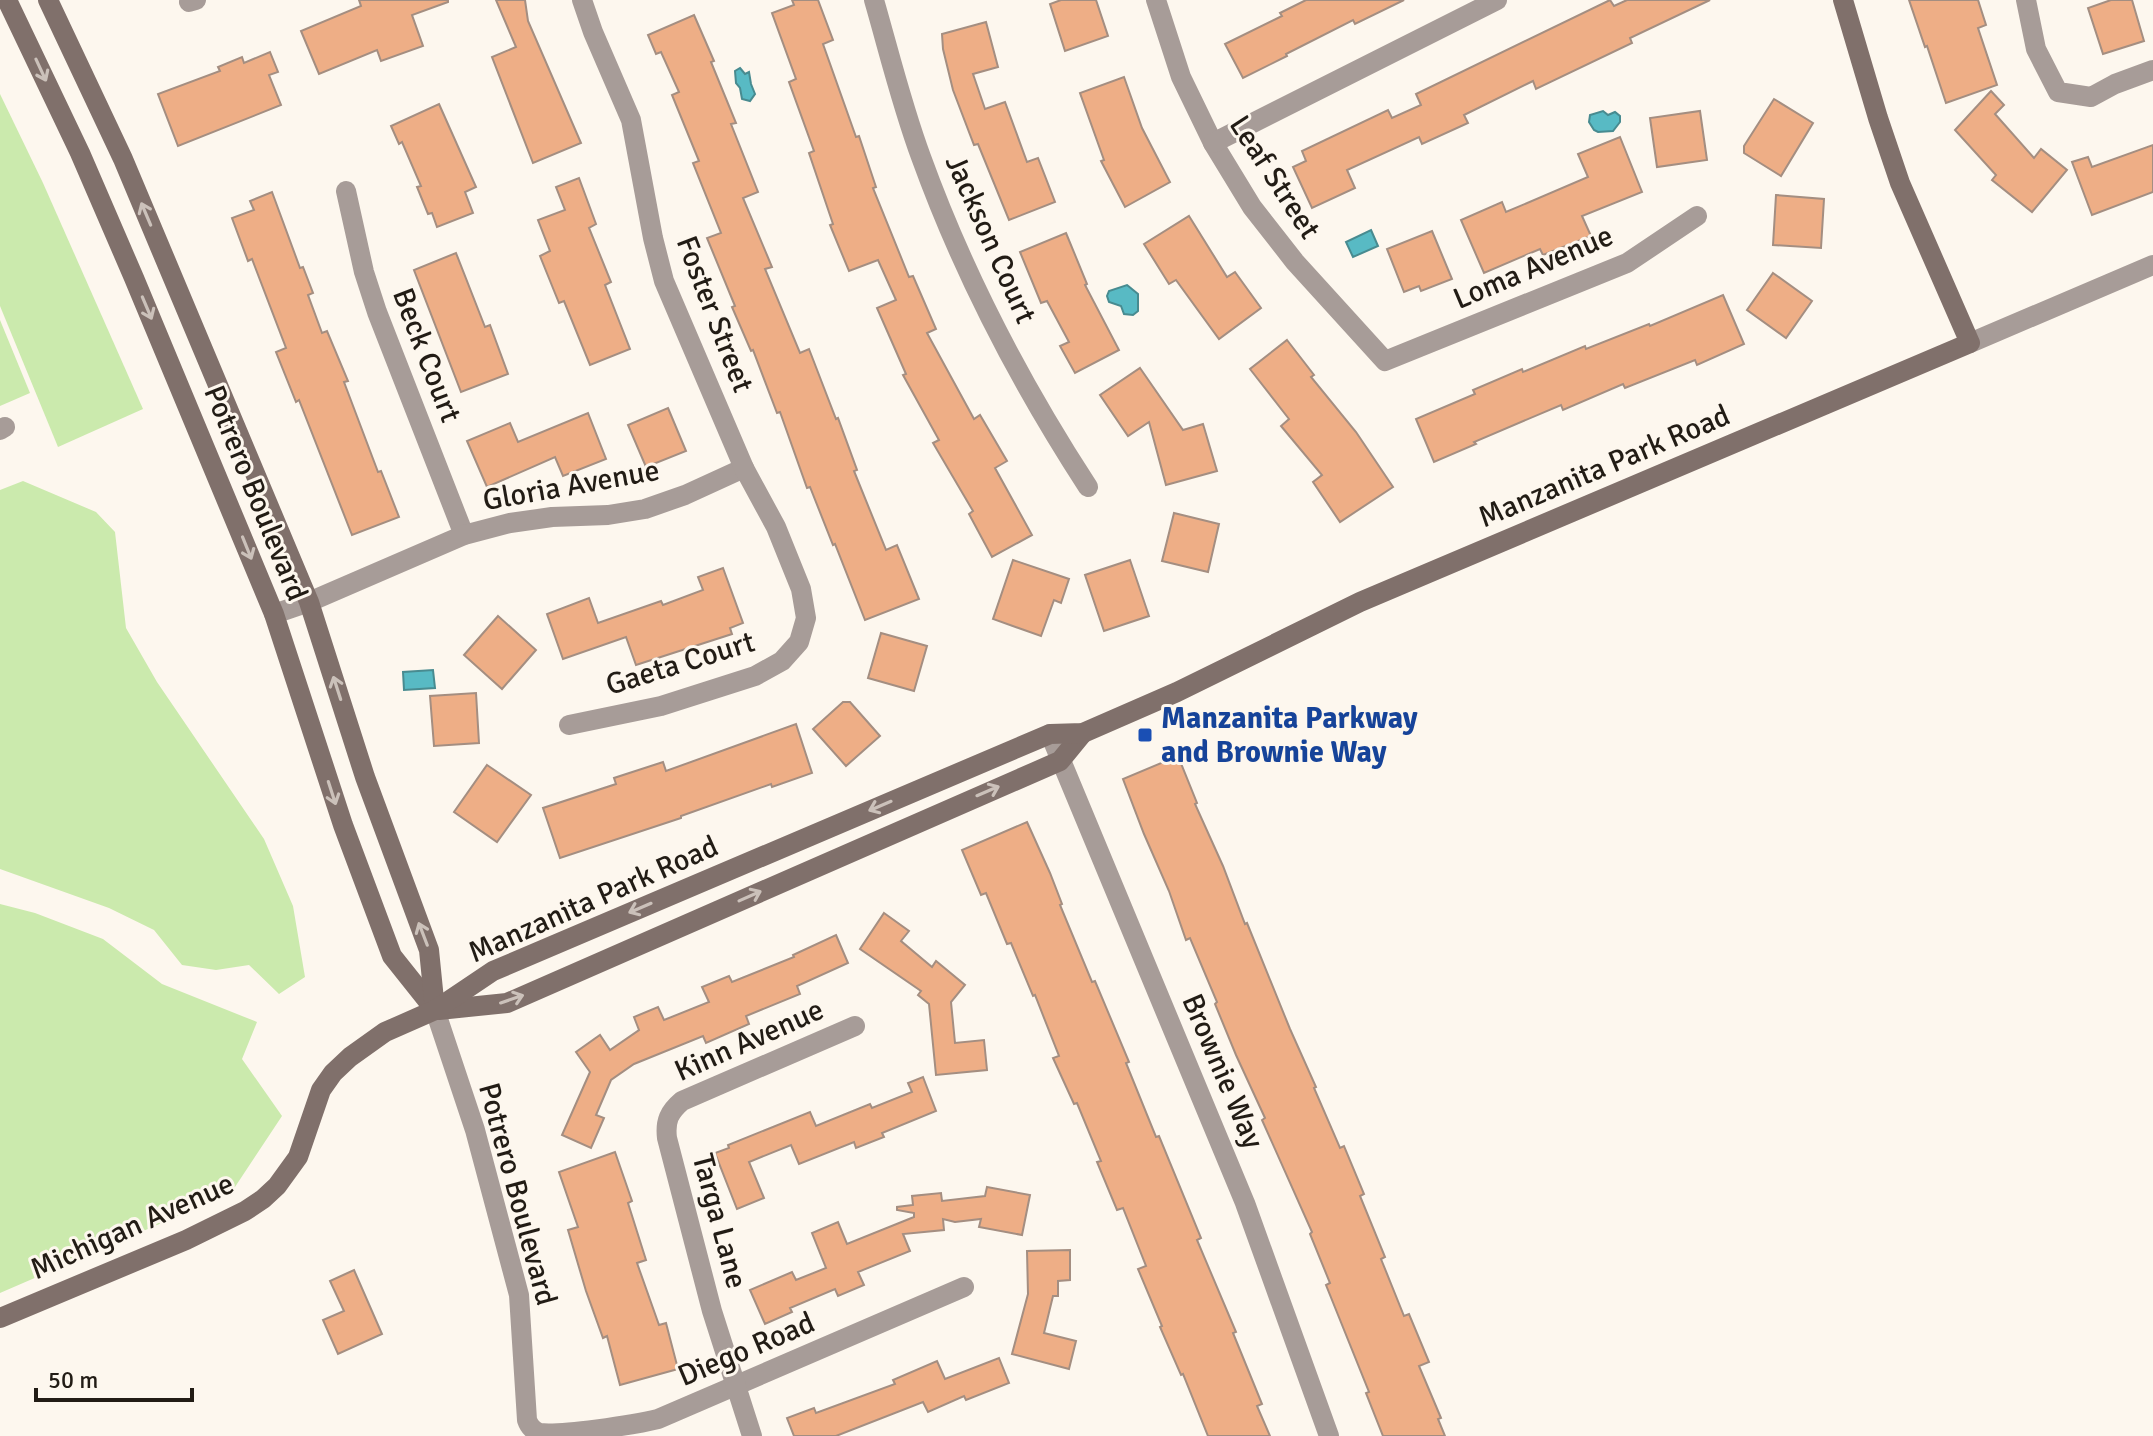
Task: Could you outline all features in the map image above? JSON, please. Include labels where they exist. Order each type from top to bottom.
[{"type":"street","name":"Potrero Boulevard","points":[[7,0],[80,153],[274,614],[343,825],[392,956],[435,1010]]},
{"type":"street","name":"Potrero Boulevard","points":[[48,0],[123,159],[309,602],[396,867],[429,950],[435,1010],[475,1130],[519,1295],[527,1420],[530,1427],[543,1435]]},
{"type":"street","name":"Foster Street","points":[[582,0],[631,120],[664,281],[744,468],[776,527],[801,589],[806,618],[799,642]]},
{"type":"street","name":"Jackson Court","points":[[874,0],[921,156],[959,251],[1051,431],[1088,487]]},
{"type":"street","name":"Leaf Street","points":[[1156,0],[1181,77],[1213,143],[1252,207],[1295,262],[1385,361]]},
{"type":"street","points":[[1213,143],[1497,0]]},
{"type":"street","points":[[1843,0],[1900,183],[1970,343]]},
{"type":"street","points":[[2026,0],[2036,49],[2058,92],[2091,97],[2153,70]]},
{"type":"street","name":"Beck Court","points":[[346,191],[364,272],[377,312],[464,535]]},
{"type":"street","name":"Loma Avenue","points":[[1385,361],[1627,263],[1697,216]]},
{"type":"street","name":"Manzanita Park Road","points":[[435,1010],[493,971],[1050,734],[1083,733],[1177,692],[1360,602],[2153,265]]},
{"type":"street","name":"Gloria Avenue","points":[[274,614],[464,535],[510,523],[645,509],[744,468]]},
{"type":"street","name":"Gaeta Court","points":[[569,725],[661,706],[755,676],[782,661],[799,642]]},
{"type":"street","name":"Manzanita Park Road","points":[[435,1010],[507,1003],[1060,761],[1083,733]]},
{"type":"street","name":"Brownie Way","points":[[1050,734],[1267,1261],[1329,1436]]},
{"type":"street","name":"Michigan Avenue","points":[[0,1318],[186,1240],[263,1199],[277,1186],[298,1157],[321,1090],[333,1073],[385,1032],[435,1010]]},
{"type":"street","name":"Kinn Avenue","points":[[670,1113],[682,1101],[855,1026]]},
{"type":"street","name":"Targa Lane","points":[[670,1113],[665,1123],[667,1138],[712,1311],[752,1436]]},
{"type":"street","name":"Diego Road","points":[[543,1435],[575,1434],[658,1419],[964,1287]]},
{"type":"green space","points":[[0,94],[143,409],[58,447],[0,306]]},
{"type":"green space","points":[[0,320],[30,393],[0,406]]},
{"type":"green space","points":[[23,481],[96,512],[115,532],[126,628],[157,682],[264,839],[293,906],[305,977],[279,994],[249,965],[216,970],[182,965],[154,930],[109,908],[0,869],[0,490]]},
{"type":"green space","points":[[0,904],[35,913],[103,939],[162,984],[257,1022],[242,1059],[282,1116],[231,1193],[0,1293]]},
{"type":"water","points":[[740,68],[745,74],[749,72],[755,94],[750,101],[742,99],[736,83],[735,71]]},
{"type":"water","points":[[1603,111],[1608,115],[1615,112],[1620,116],[1620,122],[1613,131],[1598,132],[1589,122],[1590,115]]},
{"type":"water","points":[[1371,230],[1378,246],[1353,257],[1346,242]]},
{"type":"water","points":[[1127,285],[1138,294],[1138,311],[1133,315],[1124,314],[1121,306],[1109,302],[1107,296],[1109,291]]},
{"type":"water","points":[[433,670],[435,688],[404,690],[403,672]]},
{"type":"building","points":[[359,0],[448,2],[412,15],[423,46],[381,61],[377,50],[319,74],[301,31],[361,6]]},
{"type":"building","points":[[496,0],[525,0],[528,21],[581,143],[533,163],[492,57],[516,47]]},
{"type":"building","points":[[792,0],[818,0],[833,40],[823,44],[856,137],[859,136],[876,187],[873,188],[909,277],[913,276],[936,329],[927,333],[974,419],[980,415],[1007,461],[995,468],[1032,535],[992,557],[969,514],[973,511],[933,443],[939,440],[903,375],[906,374],[877,308],[896,300],[878,260],[849,271],[830,225],[833,224],[809,153],[814,151],[789,82],[796,79],[772,13],[794,5]]},
{"type":"building","points":[[1061,0],[1096,0],[1108,36],[1065,51],[1050,4]]},
{"type":"building","points":[[1306,0],[1404,0],[1355,24],[1353,20],[1243,78],[1225,44],[1282,16],[1280,13]]},
{"type":"building","points":[[1610,0],[1614,6],[1627,0],[1710,0],[1630,38],[1632,43],[1536,89],[1533,81],[1464,115],[1468,123],[1422,144],[1419,137],[1347,170],[1355,188],[1312,208],[1293,167],[1306,161],[1302,151],[1388,110],[1392,118],[1421,105],[1416,94]]},
{"type":"building","points":[[1909,0],[1978,0],[1986,25],[1978,28],[1997,85],[1946,103]]},
{"type":"building","points":[[2111,0],[2132,0],[2144,41],[2103,54],[2088,8]]},
{"type":"building","points":[[694,15],[714,61],[711,62],[736,123],[731,124],[758,192],[743,198],[772,267],[765,269],[800,353],[809,349],[886,550],[897,545],[919,599],[865,620],[810,487],[807,488],[780,412],[777,413],[753,350],[732,307],[735,306],[707,238],[721,233],[693,163],[699,161],[672,95],[679,92],[661,52],[656,54],[648,35]]},
{"type":"building","points":[[986,22],[998,67],[973,74],[985,109],[1005,102],[1027,162],[1038,158],[1055,202],[1009,220],[978,144],[974,145],[953,90],[943,49],[942,34]]},
{"type":"building","points":[[270,52],[278,72],[269,75],[281,105],[178,146],[158,94],[220,71],[218,67],[242,57],[244,63]]},
{"type":"building","points":[[1124,77],[1142,128],[1170,182],[1125,207],[1101,161],[1104,160],[1080,93]]},
{"type":"building","points":[[1991,91],[2004,105],[1995,114],[2034,158],[2041,149],[2067,170],[2032,212],[1992,180],[1996,175],[1955,130]]},
{"type":"building","points":[[1774,99],[1813,123],[1781,176],[1744,153],[1744,146]]},
{"type":"building","points":[[439,104],[476,187],[465,192],[473,213],[437,227],[432,213],[428,214],[417,187],[421,186],[402,142],[399,144],[391,126]]},
{"type":"building","points":[[1700,111],[1707,160],[1657,167],[1650,118]]},
{"type":"building","points":[[1620,137],[1642,192],[1582,216],[1591,236],[1543,255],[1540,249],[1484,273],[1461,220],[1502,202],[1506,212],[1588,177],[1578,154]]},
{"type":"building","points":[[2153,145],[2153,192],[2092,215],[2072,162],[2088,157],[2092,167]]},
{"type":"building","points":[[579,178],[596,224],[589,228],[611,282],[605,285],[630,349],[590,365],[564,301],[559,303],[540,256],[550,251],[538,220],[565,210],[556,187]]},
{"type":"building","points":[[272,192],[300,268],[303,267],[313,293],[308,295],[322,333],[327,331],[348,381],[344,382],[378,472],[381,471],[399,517],[352,535],[299,400],[296,402],[276,352],[286,348],[252,259],[248,261],[232,218],[254,210],[250,201]]},
{"type":"building","points":[[1776,195],[1824,199],[1821,248],[1773,245]]},
{"type":"building","points":[[1189,216],[1227,277],[1235,272],[1261,308],[1219,339],[1176,280],[1169,284],[1144,244]]},
{"type":"building","points":[[1432,231],[1452,279],[1421,291],[1419,286],[1404,292],[1387,249]]},
{"type":"building","points":[[1066,233],[1085,285],[1119,350],[1075,373],[1060,346],[1069,342],[1047,301],[1041,303],[1020,252]]},
{"type":"building","points":[[456,253],[485,327],[490,325],[508,374],[461,392],[414,270]]},
{"type":"building","points":[[1773,273],[1812,301],[1786,338],[1747,310]]},
{"type":"building","points":[[1723,295],[1744,344],[1697,365],[1695,360],[1625,388],[1623,384],[1563,410],[1561,405],[1434,462],[1416,419],[1475,394],[1473,390],[1522,369],[1523,372],[1585,346],[1586,349],[1650,326]]},
{"type":"building","points":[[1287,340],[1393,487],[1340,522],[1313,482],[1322,475],[1281,426],[1289,419],[1250,369]]},
{"type":"building","points":[[1140,368],[1183,430],[1203,424],[1217,471],[1166,485],[1149,422],[1128,436],[1100,395]]},
{"type":"building","points":[[668,408],[686,451],[646,467],[628,425]]},
{"type":"building","points":[[588,413],[606,459],[563,476],[555,457],[487,487],[467,441],[510,423],[518,442]]},
{"type":"building","points":[[1174,513],[1219,524],[1208,572],[1162,561]]},
{"type":"building","points":[[1013,560],[1069,579],[1061,603],[1054,600],[1041,636],[993,619]]},
{"type":"building","points":[[1130,560],[1149,616],[1104,631],[1085,575]]},
{"type":"building","points":[[723,568],[743,623],[730,628],[732,634],[636,665],[626,637],[563,659],[547,614],[589,598],[598,623],[703,590],[698,577]]},
{"type":"building","points":[[498,616],[536,650],[502,689],[464,655]]},
{"type":"building","points":[[881,633],[927,646],[914,691],[868,678]]},
{"type":"building","points":[[476,693],[479,743],[434,746],[430,696]]},
{"type":"building","points":[[843,702],[850,702],[880,736],[846,766],[813,729]]},
{"type":"building","points":[[796,724],[812,773],[772,787],[771,784],[560,858],[543,808],[616,784],[614,778],[663,762],[666,771]]},
{"type":"building","points":[[1178,756],[1195,804],[1314,1088],[1364,1194],[1360,1196],[1385,1257],[1381,1259],[1404,1316],[1409,1314],[1429,1362],[1419,1366],[1441,1418],[1438,1419],[1445,1436],[1383,1436],[1366,1393],[1369,1392],[1326,1285],[1330,1283],[1310,1234],[1312,1232],[1262,1120],[1265,1118],[1236,1055],[1190,938],[1186,940],[1144,834],[1123,779]]},
{"type":"building","points":[[487,765],[531,795],[497,842],[454,812]]},
{"type":"building","points":[[1027,822],[1092,982],[1095,981],[1129,1062],[1126,1063],[1156,1137],[1159,1136],[1201,1238],[1197,1240],[1236,1332],[1233,1333],[1262,1404],[1257,1406],[1270,1436],[1208,1436],[1138,1269],[1146,1266],[1123,1208],[1117,1210],[1077,1103],[1074,1104],[1053,1058],[1059,1056],[1035,995],[1011,943],[1007,944],[986,893],[981,895],[962,850]]},
{"type":"building","points":[[884,913],[909,931],[901,941],[932,967],[936,961],[965,985],[951,1002],[955,1043],[984,1040],[987,1070],[936,1075],[929,1004],[918,995],[921,991],[860,949]]},
{"type":"building","points":[[836,935],[848,963],[797,986],[800,994],[746,1016],[749,1024],[706,1043],[703,1036],[634,1064],[611,1080],[596,1115],[604,1118],[591,1148],[562,1135],[590,1072],[576,1052],[600,1035],[610,1050],[639,1030],[634,1017],[658,1007],[664,1020],[709,1002],[702,987],[729,976],[732,982],[794,957]]},
{"type":"building","points":[[923,1077],[936,1111],[882,1133],[884,1137],[856,1148],[854,1142],[799,1164],[791,1145],[749,1162],[764,1198],[737,1209],[715,1153],[810,1112],[816,1126],[870,1104],[872,1108],[912,1092],[908,1083]]},
{"type":"building","points":[[615,1152],[632,1201],[628,1203],[646,1260],[637,1263],[659,1325],[666,1323],[678,1369],[620,1385],[607,1336],[603,1338],[568,1230],[578,1227],[559,1172]]},
{"type":"building","points":[[987,1187],[1030,1195],[1022,1235],[979,1227],[981,1219],[955,1222],[943,1219],[944,1230],[903,1234],[910,1251],[858,1272],[864,1285],[838,1296],[835,1289],[790,1308],[792,1312],[765,1324],[750,1290],[792,1272],[796,1280],[826,1268],[812,1233],[838,1222],[847,1244],[914,1217],[914,1213],[897,1210],[897,1207],[913,1205],[912,1196],[941,1193],[942,1201],[985,1196]]},
{"type":"building","points":[[1070,1250],[1070,1280],[1058,1281],[1058,1296],[1053,1296],[1044,1333],[1076,1341],[1069,1369],[1012,1354],[1028,1294],[1027,1251]]},
{"type":"building","points":[[354,1270],[382,1334],[338,1354],[323,1320],[344,1311],[330,1281]]},
{"type":"building","points":[[999,1358],[1009,1383],[966,1400],[964,1396],[928,1412],[923,1402],[836,1436],[794,1436],[787,1418],[814,1408],[816,1413],[895,1384],[893,1380],[937,1361],[945,1379]]},
{"type":"place","name":"Manzanita Parkway and Brownie Way","points":[[1145,735]]}]
